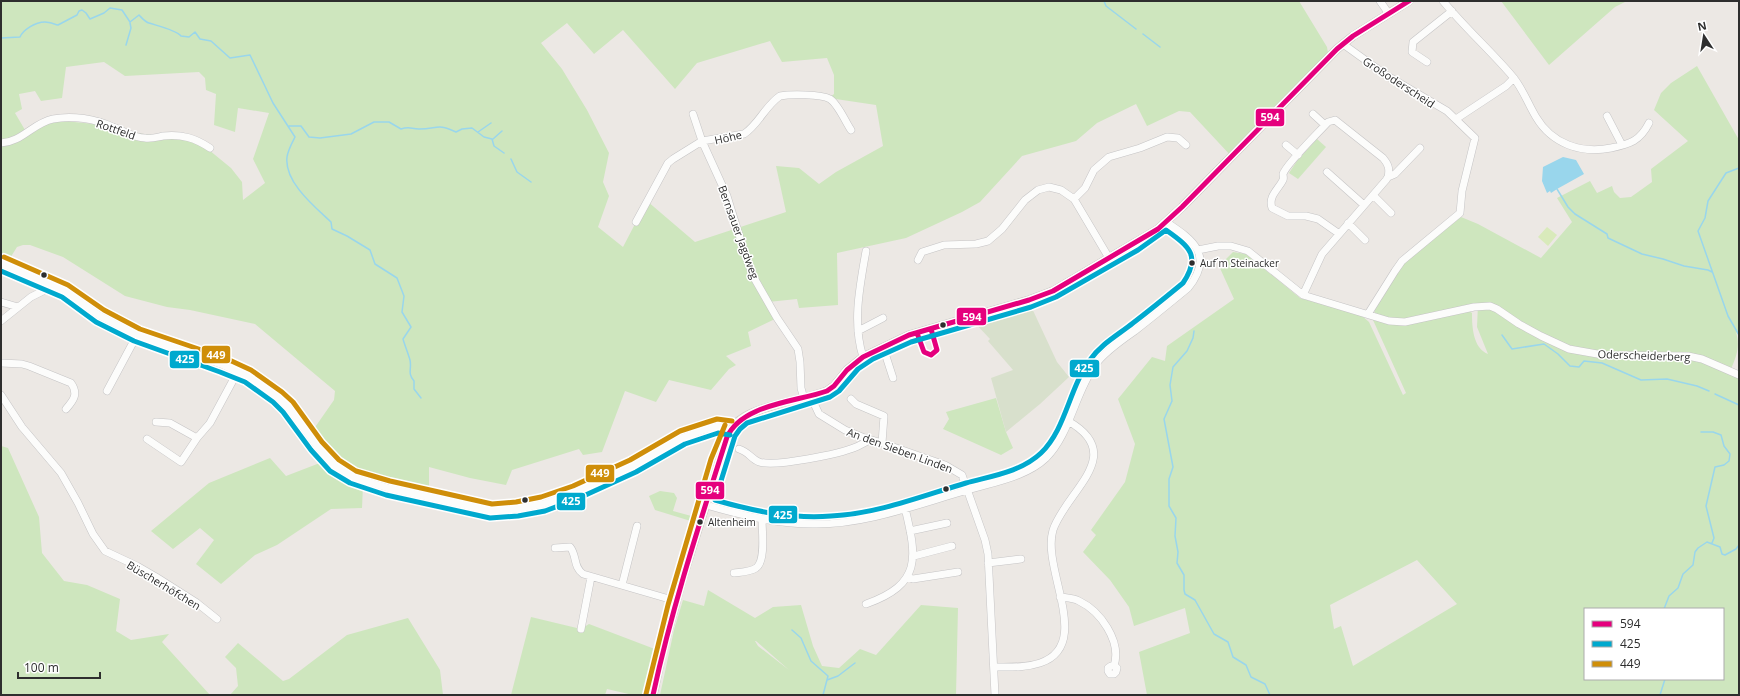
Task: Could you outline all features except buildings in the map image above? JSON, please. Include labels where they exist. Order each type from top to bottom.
[{"type":"main road","points":[[653,695],[662,653],[676,601],[721,454],[731,428],[748,415],[830,390],[847,370],[863,357],[883,347],[910,335],[1043,296],[1109,258],[1166,222],[1343,44],[1410,1]]},
{"type":"street","points":[[1380,1],[1389,14]]},
{"type":"street","points":[[1443,1],[1514,78],[1543,127],[1555,138],[1572,147],[1598,151],[1622,146],[1636,140],[1643,133],[1649,122]]},
{"type":"street","points":[[1427,62],[1412,52],[1413,42],[1452,11]]},
{"type":"street","name":"Großoderscheid","points":[[1343,44],[1386,75],[1447,111],[1475,138],[1462,192],[1460,214],[1402,261],[1394,271],[1368,314]]},
{"type":"street","points":[[1456,119],[1506,86],[1514,78]]},
{"type":"street","name":"Höhe","points":[[636,222],[668,162],[702,141],[744,134],[750,131],[776,98],[784,95],[807,95],[829,98],[837,106],[852,130]]},
{"type":"street","name":"Bernsauer Jagdweg","points":[[693,114],[702,141],[727,196],[753,276],[776,318],[795,345]]},
{"type":"street","points":[[1313,114],[1325,126]]},
{"type":"street","points":[[1607,116],[1622,146]]},
{"type":"street","name":"Rottfeld","points":[[1,143],[15,140],[42,122],[66,118],[96,121],[134,136],[146,139],[172,135],[188,136],[210,148]]},
{"type":"street","points":[[1198,250],[1218,246],[1231,246],[1248,251],[1303,295],[1322,254],[1388,176],[1390,170],[1383,158],[1335,120],[1332,120],[1298,155],[1285,171],[1283,174],[1284,179],[1270,202],[1272,208],[1288,216],[1318,218],[1338,234]]},
{"type":"street","points":[[1074,199],[1085,188],[1094,170],[1109,157],[1140,148],[1167,136],[1178,138],[1186,145]]},
{"type":"street","points":[[1286,145],[1298,155]]},
{"type":"street","points":[[1388,176],[1395,174],[1420,148]]},
{"type":"street","points":[[1327,172],[1364,205]]},
{"type":"street","points":[[918,260],[922,252],[938,246],[952,244],[976,244],[988,241],[1002,229],[1025,200],[1043,188],[1051,187],[1061,190],[1074,199],[1109,258]]},
{"type":"street","points":[[1372,195],[1391,213]]},
{"type":"street","points":[[706,505],[762,519],[794,524],[836,523],[852,521],[905,508],[1018,475],[1036,466],[1055,446],[1068,421],[1083,386],[1096,364],[1119,342],[1188,288],[1196,279],[1199,268],[1198,250],[1187,236],[1166,222]]},
{"type":"street","points":[[1348,223],[1366,240]]},
{"type":"street","points":[[863,357],[858,331],[860,284],[866,251]]},
{"type":"street","points":[[1,264],[65,291],[100,316],[137,335],[238,371],[259,383],[288,407],[328,459],[342,471],[353,477],[388,488],[491,511],[506,511],[529,507],[576,492],[633,466],[682,438],[718,426],[731,428]]},
{"type":"street","points":[[1,321],[18,307],[47,289],[50,284]]},
{"type":"street","name":"Oderscheiderberg","points":[[1303,295],[1390,320],[1405,322],[1474,307],[1490,306],[1541,336],[1570,349],[1603,355],[1688,356],[1702,359],[1739,375]]},
{"type":"street","points":[[1,302],[18,307]]},
{"type":"street","points":[[858,331],[883,318]]},
{"type":"street","points":[[107,391],[137,335]]},
{"type":"street","name":"An den Sieben Linden","points":[[795,345],[798,349],[799,355],[801,388],[819,414],[845,430],[957,471],[965,480],[984,540],[988,563],[995,695]]},
{"type":"street","points":[[883,347],[893,378]]},
{"type":"street","points":[[1,363],[26,365],[71,383],[75,394],[73,401],[66,409]]},
{"type":"street","points":[[147,439],[181,462],[197,438],[210,423],[238,371]]},
{"type":"street","name":"Büscherhöfchen","points":[[1,395],[22,427],[61,473],[93,534],[105,551],[156,577],[197,603],[217,619]]},
{"type":"street","points":[[851,399],[856,404],[884,416],[882,443]]},
{"type":"street","points":[[994,667],[1038,664],[1046,661],[1055,654],[1064,640],[1066,630],[1051,556],[1053,531],[1063,511],[1092,468],[1094,457],[1090,442],[1082,430],[1068,421]]},
{"type":"street","points":[[156,422],[170,423],[197,438]]},
{"type":"street","points":[[739,448],[747,452],[754,460],[778,464],[848,449],[870,440]]},
{"type":"street","points":[[866,604],[883,598],[892,592],[907,577],[912,566],[914,556],[905,508]]},
{"type":"street","points":[[734,573],[752,570],[760,563],[762,557],[762,519]]},
{"type":"street","points":[[910,532],[947,523]]},
{"type":"street","points":[[622,585],[637,526]]},
{"type":"street","points":[[914,556],[952,546]]},
{"type":"street","points":[[555,548],[570,547],[573,550],[575,563],[579,571],[583,574],[676,601]]},
{"type":"street","points":[[988,563],[1021,559]]},
{"type":"street","points":[[907,577],[913,579],[958,572]]},
{"type":"street","points":[[581,629],[591,576]]},
{"type":"street","points":[[1060,597],[1072,598],[1082,602],[1103,622],[1108,630],[1114,648],[1116,657],[1114,666]]},
{"type":"green space","points":[[1,1],[1299,1],[1327,47],[1328,53],[1232,157],[1190,112],[1179,111],[1147,126],[1136,104],[1097,123],[1076,141],[1022,156],[980,202],[962,212],[906,238],[837,253],[838,305],[799,308],[797,299],[768,302],[777,318],[748,332],[751,346],[726,356],[736,365],[729,369],[711,390],[669,380],[656,402],[625,391],[602,452],[583,455],[579,449],[512,470],[506,485],[470,478],[429,467],[429,494],[372,482],[350,474],[341,468],[325,452],[311,433],[334,400],[335,391],[255,324],[190,310],[167,307],[125,296],[63,257],[30,245],[17,247],[7,263],[1,260],[1,145],[54,120],[104,125],[122,132],[188,138],[209,150],[231,168],[242,182],[243,200],[265,183],[253,159],[269,113],[238,108],[235,132],[214,125],[216,94],[206,90],[205,78],[199,72],[125,76],[104,62],[66,67],[62,98],[41,101],[35,91],[19,94],[22,109],[15,113],[25,130],[19,135],[1,141]],"holes":[[[567,23],[594,54],[623,30],[675,89],[697,63],[770,41],[782,62],[827,58],[834,75],[834,94],[829,98],[876,105],[883,146],[836,172],[819,184],[799,168],[776,166],[786,212],[695,242],[647,201],[623,247],[598,227],[609,196],[603,182],[609,153],[587,110],[562,69],[541,43]]]},
{"type":"green space","points":[[1501,1],[1627,1],[1615,7],[1549,65]]},
{"type":"green space","points":[[1697,66],[1739,140],[1739,335],[1736,332],[1738,346],[1733,364],[1731,369],[1683,353],[1656,352],[1702,361],[1739,378],[1739,695],[1147,695],[1139,652],[1190,633],[1185,608],[1134,626],[1129,607],[1110,580],[1083,552],[1096,535],[1091,530],[1125,482],[1135,444],[1118,399],[1152,357],[1165,361],[1167,346],[1234,299],[1219,266],[1233,252],[1246,254],[1300,298],[1361,315],[1369,322],[1403,395],[1406,393],[1373,320],[1403,326],[1469,311],[1472,313],[1472,324],[1476,342],[1483,351],[1488,354],[1477,327],[1478,304],[1405,320],[1375,315],[1374,308],[1404,262],[1461,217],[1478,224],[1541,258],[1572,222],[1557,198],[1590,181],[1597,193],[1612,186],[1614,192],[1620,198],[1631,197],[1652,182],[1651,169],[1688,141],[1654,110],[1661,93],[1671,83]],"holes":[[[1417,560],[1457,604],[1353,666],[1341,626],[1334,629],[1330,605]]]},
{"type":"green space","points":[[1317,139],[1326,147],[1298,179],[1289,173],[1297,161]]},
{"type":"green space","points":[[1547,227],[1557,235],[1548,246],[1538,237]]},
{"type":"green space","points":[[1030,304],[1057,362],[1069,377],[1040,404],[1006,432],[991,378],[1013,370],[988,341],[990,339],[974,322]]},
{"type":"green space","points":[[996,398],[1006,432],[1013,448],[1001,455],[943,429],[949,419],[946,412]]},
{"type":"green space","points":[[1,446],[8,448],[39,517],[42,553],[64,581],[87,585],[120,599],[116,631],[131,640],[169,634],[162,642],[210,695],[1,695]]},
{"type":"green space","points":[[270,458],[286,476],[325,461],[340,474],[363,485],[362,508],[331,509],[277,545],[255,555],[221,584],[196,564],[214,540],[200,528],[173,549],[151,531],[209,483]]},
{"type":"green space","points":[[660,491],[674,493],[677,498],[673,511],[695,517],[694,522],[655,510],[649,496]]},
{"type":"green space","points":[[708,590],[755,618],[773,607],[801,605],[813,646],[822,666],[839,668],[860,649],[876,655],[921,605],[958,608],[956,695],[660,695],[674,630],[683,600],[704,606]],"holes":[[[756,641],[789,670],[758,646]]]},
{"type":"green space","points":[[531,617],[581,629],[589,624],[660,651],[650,695],[633,695],[607,689],[605,695],[511,695]]},
{"type":"green space","points":[[408,618],[440,670],[443,695],[230,695],[238,686],[236,668],[225,657],[238,643],[283,681],[289,679],[347,635]]},
{"type":"water","points":[[1563,157],[1576,160],[1584,174],[1551,193],[1550,191],[1547,193],[1542,181],[1543,167]]},
{"type":"waterway","points":[[1104,1],[1106,6],[1136,29]]},
{"type":"waterway","points":[[1,38],[20,37],[30,27],[41,22],[48,22],[58,25],[77,15],[79,11],[82,10],[90,19],[104,13],[110,8],[122,10],[130,22],[139,15],[144,20],[171,30],[181,36],[189,37],[195,32],[200,39],[211,41],[230,58],[250,55],[273,103],[295,137],[287,157],[287,166],[295,185],[331,222],[332,229],[370,250],[375,264],[397,278],[404,296],[402,312],[411,327],[403,339],[410,360],[410,373],[414,381],[414,389],[421,398]]},
{"type":"waterway","points":[[126,45],[131,28],[130,23]]},
{"type":"waterway","points":[[1143,34],[1160,47]]},
{"type":"waterway","points":[[289,126],[301,126],[309,137],[320,138],[351,134],[374,122],[389,122],[401,129],[441,127],[456,132],[462,129],[472,128],[484,137],[492,139],[494,146],[504,153]]},
{"type":"waterway","points":[[478,132],[491,123]]},
{"type":"waterway","points":[[493,139],[502,131]]},
{"type":"waterway","points":[[511,159],[517,172],[531,182]]},
{"type":"waterway","points":[[1739,168],[1726,173],[1708,201],[1705,218],[1698,231],[1728,316],[1739,335]]},
{"type":"waterway","points":[[1557,189],[1568,207],[1575,214],[1607,234],[1608,238],[1642,254],[1712,272]]},
{"type":"waterway","points":[[1194,331],[1193,338],[1187,351],[1173,367],[1170,385],[1172,401],[1164,419],[1173,467],[1169,479],[1169,506],[1176,518],[1175,536],[1178,552],[1177,563],[1184,575],[1185,594],[1195,600],[1214,634],[1228,642],[1233,657],[1246,665],[1251,677],[1265,684],[1270,695]]},
{"type":"waterway","points":[[1502,335],[1512,349],[1544,344],[1558,354],[1570,366],[1579,367],[1584,361],[1602,363],[1641,380],[1667,379],[1697,386],[1709,391]]},
{"type":"waterway","points":[[1715,394],[1739,405]]},
{"type":"waterway","points":[[1701,432],[1713,432],[1721,435],[1724,446],[1730,454],[1729,461],[1724,465],[1715,467],[1706,506],[1714,538],[1712,543]]},
{"type":"waterway","points":[[1664,608],[1669,596],[1678,588],[1683,574],[1693,565],[1695,552],[1698,548],[1707,542],[1720,547],[1722,554],[1725,555],[1736,549],[1739,545]]},
{"type":"waterway","points":[[792,630],[801,638],[811,661],[828,676],[823,695]]},
{"type":"waterway","points":[[827,680],[838,676],[855,663]]},
{"type":"waterway","points":[[1660,695],[1665,680]]},
{"type":"transit line","name":"594","points":[[653,695],[687,565],[727,437],[734,426],[745,417],[757,411],[827,391],[834,386],[847,370],[863,357],[909,335],[1029,300],[1053,291],[1158,229],[1182,207],[1337,49],[1353,36],[1409,1]]},
{"type":"transit line","name":"425","points":[[1166,230],[1187,247],[1192,259],[1191,266],[1183,283],[1104,344],[1094,354],[1077,383],[1056,432],[1041,453],[1024,465],[899,504],[848,515],[816,517],[787,515],[758,511],[715,500],[735,436],[747,423],[830,397],[839,391],[858,369],[873,359],[911,342],[1031,307],[1056,297],[1138,250],[1166,230]]},
{"type":"transit line","name":"449","points":[[4,257],[68,285],[104,310],[140,329],[225,358],[251,370],[282,392],[293,402],[322,442],[339,460],[356,471],[390,481],[492,504],[516,502],[541,497],[573,486],[630,460],[680,431],[717,419],[732,421]]},
{"type":"transit line","name":"425","points":[[1,271],[62,297],[96,322],[134,341],[245,382],[273,402],[283,412],[311,450],[330,471],[350,483],[386,495],[490,518],[518,516],[545,511],[579,498],[636,472],[685,444],[718,433],[730,435]]},
{"type":"transit line","name":"594","points":[[917,333],[924,352],[931,355],[937,350],[931,329]]},
{"type":"transit line","name":"449","points":[[646,694],[668,605],[711,459],[725,425]]},
{"type":"place","name":"Auf´m Steinacker","points":[[1192,263]]},
{"type":"place","name":"Altenheim","points":[[700,522]]}]
